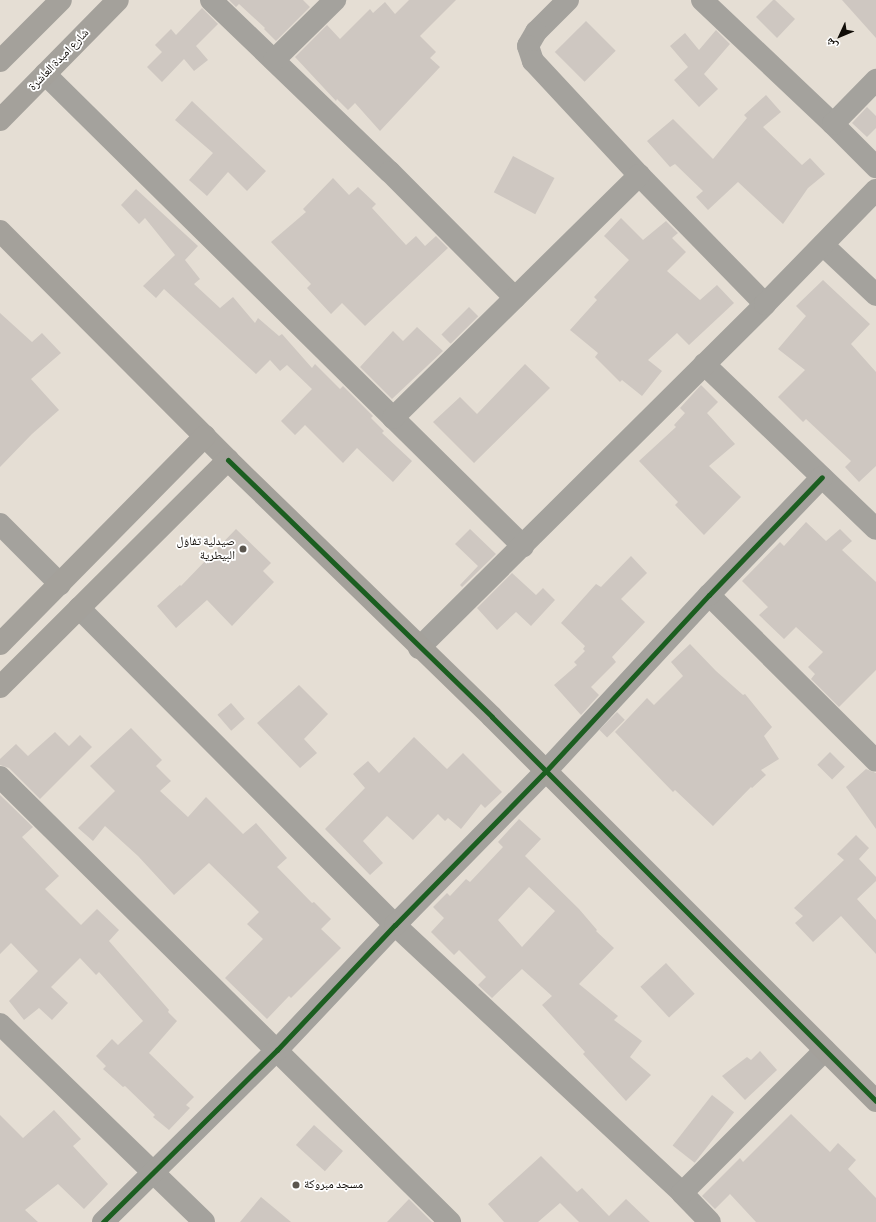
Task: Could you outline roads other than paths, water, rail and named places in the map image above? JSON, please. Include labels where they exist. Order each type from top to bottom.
[{"type":"main road","points":[[0,61],[61,0]]},
{"type":"main road","name":"شارع امبدة العاشرة","points":[[0,120],[118,0]]},
{"type":"main road","points":[[0,231],[228,460],[876,1101]]},
{"type":"main road","points":[[0,644],[205,436]]},
{"type":"main road","points":[[0,687],[228,460]]},
{"type":"street","points":[[212,0],[390,172],[515,298]]},
{"type":"street","points":[[274,60],[335,0]]},
{"type":"street","points":[[568,0],[536,32],[528,46],[533,60],[639,175],[765,304]]},
{"type":"street","points":[[702,0],[833,124],[876,167]]},
{"type":"street","points":[[45,74],[523,546]]},
{"type":"street","points":[[833,124],[876,80]]},
{"type":"street","points":[[394,418],[639,175]]},
{"type":"street","points":[[419,648],[765,304],[876,190]]},
{"type":"street","points":[[823,245],[876,295]]},
{"type":"street","points":[[704,364],[876,529]]},
{"type":"street","points":[[103,1222],[277,1050],[395,925],[545,772],[709,595],[822,478]]},
{"type":"street","points":[[0,524],[60,584]]},
{"type":"street","points":[[709,595],[876,761]]},
{"type":"street","points":[[80,608],[395,925],[682,1193],[710,1222]]},
{"type":"street","points":[[0,777],[450,1222]]},
{"type":"street","points":[[0,1024],[155,1172],[204,1222]]},
{"type":"street","points":[[682,1193],[825,1050]]},
{"type":"place","name":"صيدلية تفاؤل البيطرية","points":[[243,549]]},
{"type":"place","name":"مسجد مبروكة","points":[[296,1185]]}]
